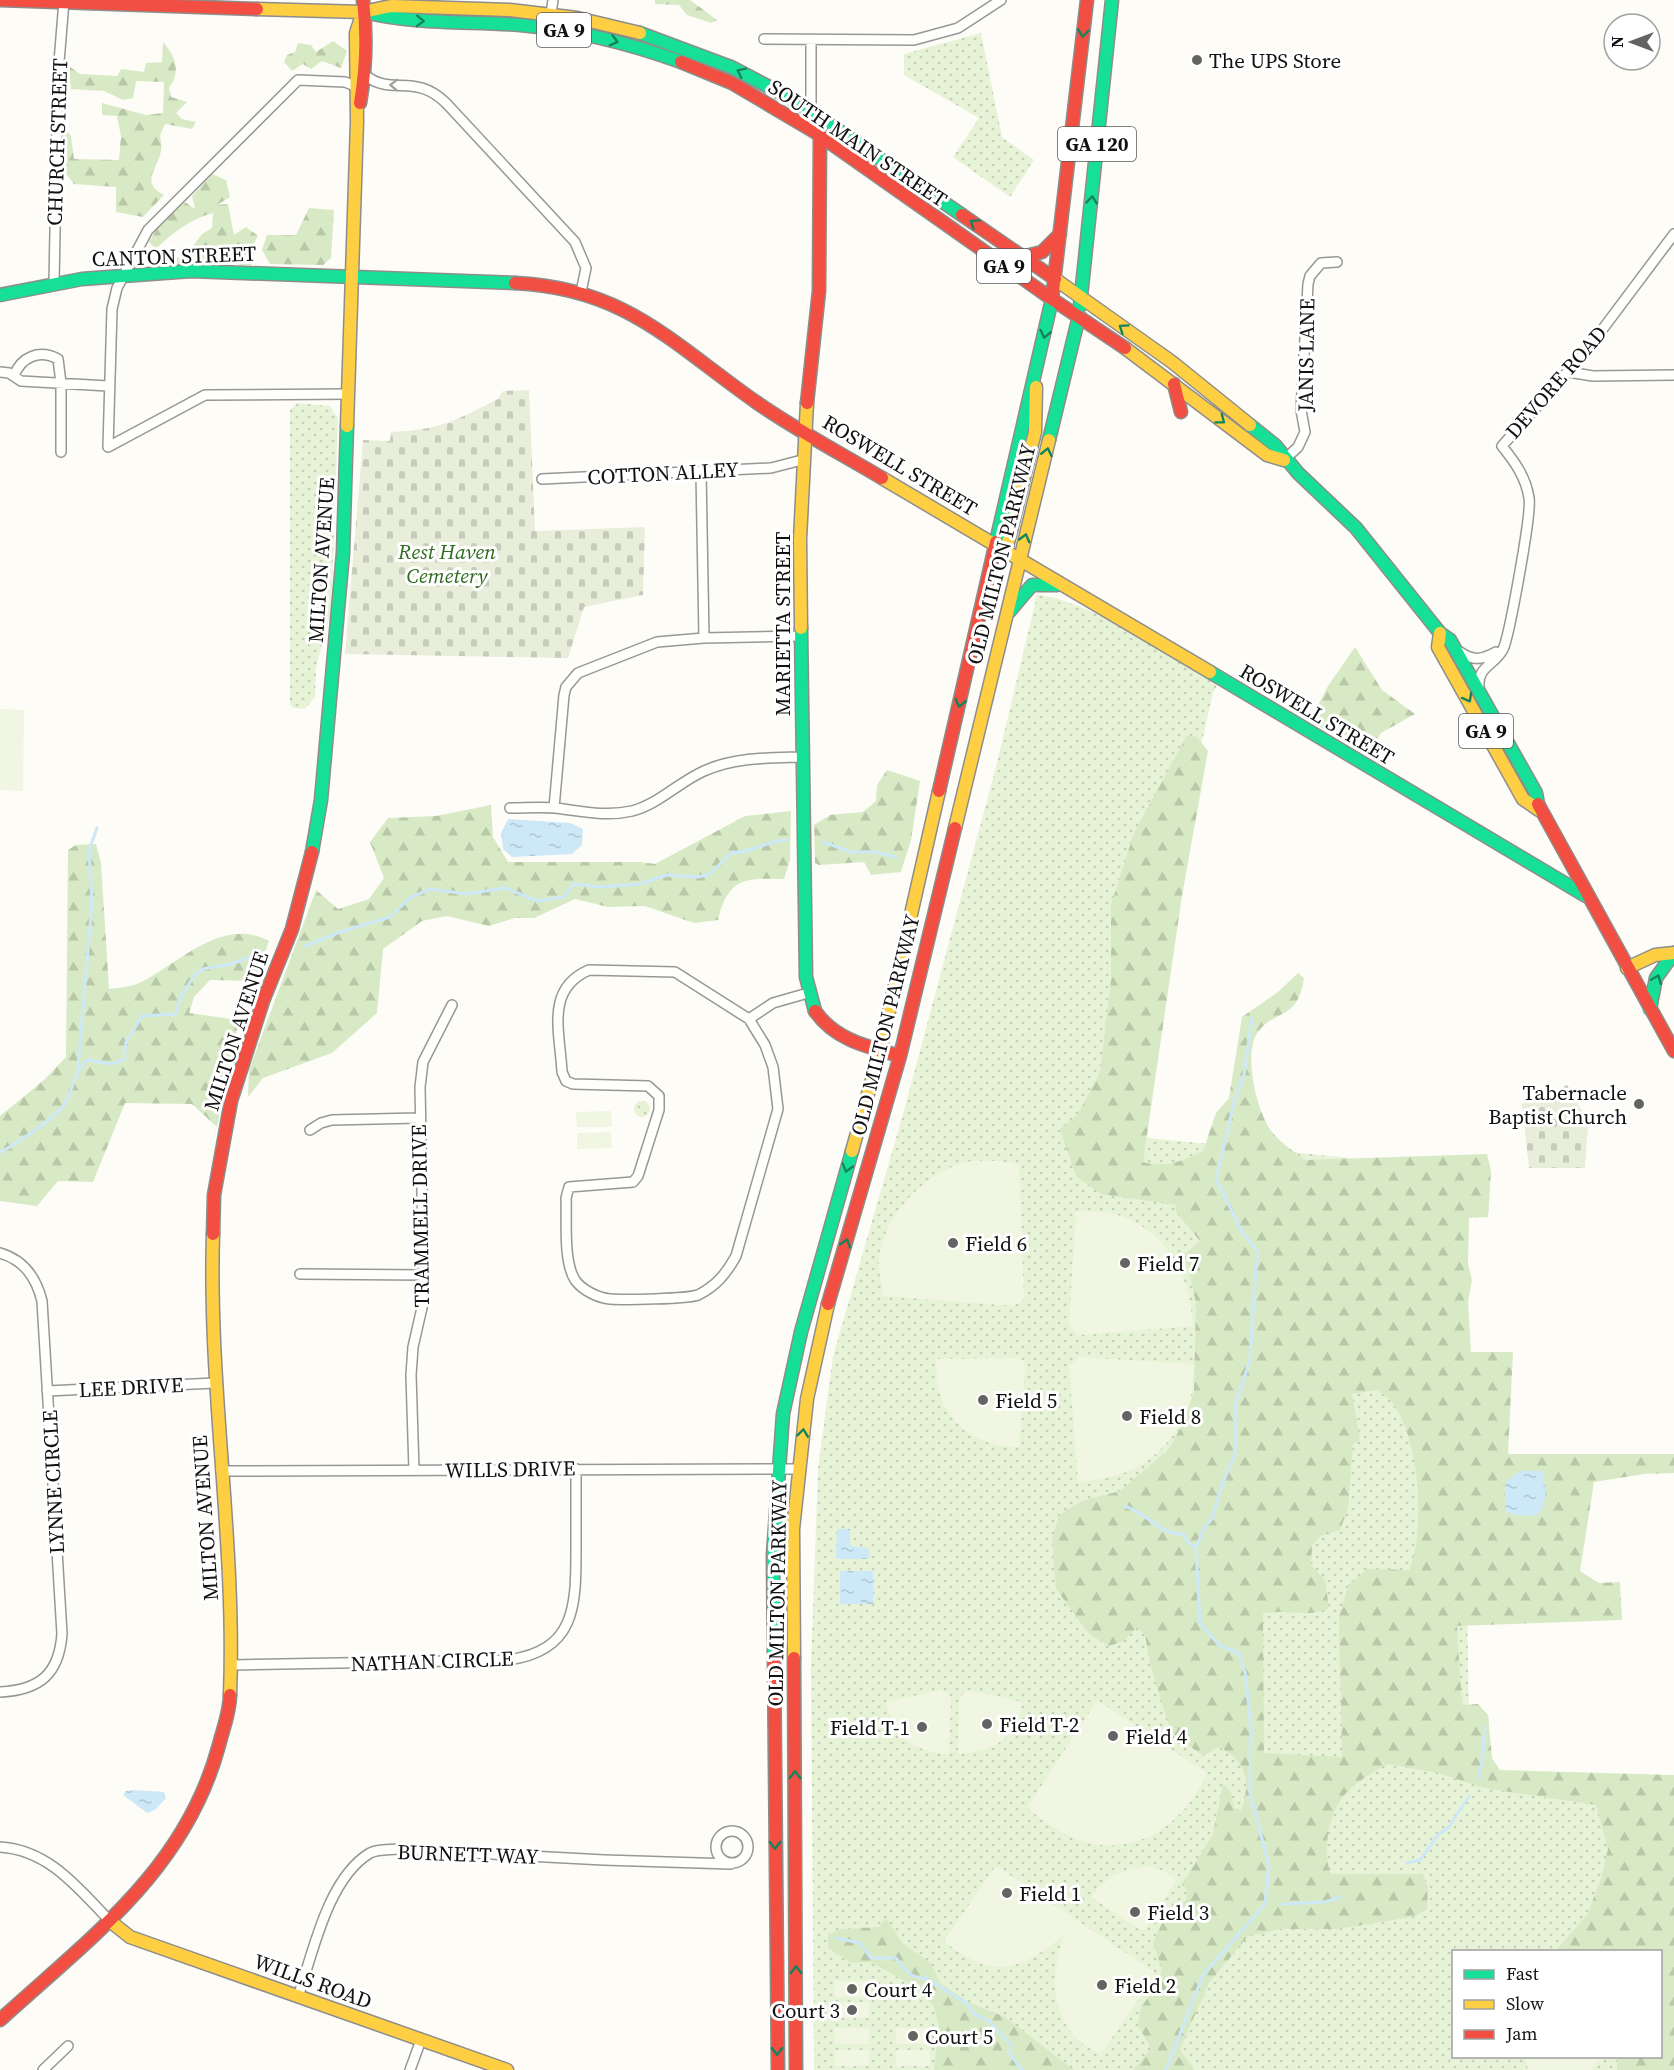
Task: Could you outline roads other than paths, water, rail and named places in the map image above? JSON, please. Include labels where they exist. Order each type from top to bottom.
[{"type":"main road","name":"GA 9","points":[[0,0],[363,6]]},
{"type":"main road","name":"OLD MILTON PARKWAY","points":[[778,2070],[773,1555],[783,1414],[801,1332],[880,1051],[1052,299],[1087,0]]},
{"type":"main road","name":"OLD MILTON PARKWAY","points":[[796,2070],[793,1529],[807,1399],[824,1317],[900,1056],[1079,316],[1112,0]]},
{"type":"main road","name":"SOUTH MAIN STREET","points":[[363,6],[468,4],[551,14],[604,23],[676,45],[731,67],[811,110],[1082,298],[1216,397],[1275,445],[1284,460],[1343,514],[1386,562],[1440,633],[1450,640],[1536,793],[1539,810],[1674,1051]]},
{"type":"main road","name":"SOUTH MAIN STREET","points":[[363,6],[391,20],[549,28],[601,38],[670,58],[731,83],[820,136],[1079,316],[1174,384],[1267,455],[1284,460]]},
{"type":"main road","name":"MILTON AVENUE","points":[[357,122],[365,75],[367,33],[363,6]]},
{"type":"main road","name":"MILTON AVENUE","points":[[0,2020],[110,1920],[156,1872],[196,1809],[222,1739],[233,1665],[215,1383],[210,1250],[222,1145],[243,1058],[295,918],[313,847],[321,800],[343,553],[357,122],[356,33],[363,6]]},
{"type":"main road","points":[[755,96],[769,96],[802,115],[811,110]]},
{"type":"main road","points":[[820,136],[830,132],[865,157],[876,157]]},
{"type":"main road","name":"MARIETTA STREET","points":[[820,136],[819,291],[802,460],[802,757],[808,993],[814,1012],[830,1030],[880,1051],[900,1056]]},
{"type":"main road","points":[[1022,257],[1042,252],[1060,234]]},
{"type":"main road","name":"CANTON STREET","points":[[0,295],[54,283],[122,276],[222,271],[351,276]]},
{"type":"main road","name":"ROSWELL STREET","points":[[351,276],[524,284],[581,292],[617,305],[641,318],[749,398],[1586,896]]},
{"type":"main road","points":[[1006,551],[1035,432],[1038,401],[1034,380]]},
{"type":"main road","points":[[1174,384],[1181,412]]},
{"type":"main road","points":[[1005,618],[1021,592],[1030,584],[1039,582],[1064,586]]},
{"type":"main road","name":"SOUTH MAIN STREET","points":[[1440,633],[1438,647],[1523,799],[1539,810]]},
{"type":"main road","points":[[1626,968],[1663,953],[1674,953]]},
{"type":"main road","points":[[1650,1009],[1651,992],[1657,977],[1665,960],[1674,953]]},
{"type":"main road","name":"WILLS ROAD","points":[[110,1920],[130,1937],[507,2070]]},
{"type":"street","points":[[549,28],[552,0]]},
{"type":"street","points":[[764,39],[914,40],[958,28],[1001,0]]},
{"type":"street","name":"CHURCH STREET","points":[[54,283],[58,74],[64,1]]},
{"type":"street","points":[[811,40],[811,110]]},
{"type":"street","points":[[365,75],[380,84],[425,87],[437,94],[575,242],[586,268],[581,292]]},
{"type":"street","points":[[349,394],[206,394],[108,447],[112,309],[122,276],[148,230],[168,207],[298,80],[345,81],[355,86]]},
{"type":"street","name":"DEVORE ROAD","points":[[1503,648],[1530,499],[1516,464],[1502,446],[1568,372],[1674,234]]},
{"type":"street","name":"JANIS LANE","points":[[1284,460],[1298,447],[1305,432],[1301,410],[1310,276],[1321,263],[1337,262]]},
{"type":"street","points":[[14,376],[18,365],[29,357],[54,357],[60,363],[61,452]]},
{"type":"street","points":[[0,372],[14,376],[21,381],[108,386]]},
{"type":"street","points":[[1568,372],[1593,376],[1674,375]]},
{"type":"street","name":"COTTON ALLEY","points":[[542,479],[701,472],[784,465],[802,460]]},
{"type":"street","points":[[701,472],[704,638]]},
{"type":"street","points":[[554,808],[564,695],[573,677],[657,642],[704,638],[801,636]]},
{"type":"street","points":[[1457,650],[1470,658],[1481,659],[1503,648]]},
{"type":"street","points":[[1480,690],[1479,675],[1483,667],[1503,648]]},
{"type":"street","points":[[510,808],[554,808],[582,813],[629,812],[651,804],[694,776],[718,766],[750,759],[802,757]]},
{"type":"street","points":[[589,970],[675,972],[749,1019],[765,1045],[773,1067],[778,1109],[736,1257],[727,1273],[715,1286],[695,1296],[609,1299],[590,1293],[576,1281],[569,1267],[566,1198],[570,1187],[633,1182],[638,1176],[658,1110],[658,1096],[648,1086],[573,1084],[566,1081],[561,1072],[558,999],[572,980],[589,970]]},
{"type":"street","points":[[749,1019],[772,1003],[808,993]]},
{"type":"street","name":"TRAMMELL DRIVE","points":[[414,1470],[411,1375],[413,1347],[423,1313],[424,1275],[418,1118],[423,1062],[452,1005]]},
{"type":"street","points":[[310,1130],[321,1123],[332,1120],[418,1118]]},
{"type":"street","name":"LYNNE CIRCLE","points":[[0,1253],[22,1264],[38,1286],[48,1391],[61,1652],[56,1665],[46,1677],[23,1689],[0,1692]]},
{"type":"street","points":[[300,1274],[424,1275]]},
{"type":"street","name":"LEE DRIVE","points":[[48,1391],[215,1383]]},
{"type":"street","name":"NATHAN CIRCLE","points":[[233,1665],[508,1660],[541,1652],[563,1632],[575,1604],[576,1468]]},
{"type":"street","name":"WILLS DRIVE","points":[[221,1472],[798,1468]]},
{"type":"street","points":[[0,1847],[21,1848],[46,1860],[110,1920]]},
{"type":"street","name":"BURNETT WAY","points":[[298,1997],[326,1914],[337,1891],[351,1867],[373,1852],[398,1849],[731,1864]]},
{"type":"street","points":[[410,2070],[421,2040]]},
{"type":"street","points":[[43,2070],[68,2046]]},
{"type":"water","points":[[508,819],[570,823],[583,829],[582,845],[572,854],[512,857],[503,849],[501,833]]},
{"type":"water","points":[[1520,1471],[1542,1471],[1545,1501],[1536,1516],[1515,1515],[1505,1511],[1505,1483]]},
{"type":"water","points":[[837,1529],[850,1529],[850,1546],[868,1548],[869,1559],[836,1559]]},
{"type":"water","points":[[840,1571],[873,1571],[873,1604],[840,1604]]},
{"type":"water","points":[[126,1791],[164,1792],[166,1798],[155,1810],[147,1813],[123,1795]]},
{"type":"waterway","points":[[78,1067],[92,903],[89,850],[97,828]]},
{"type":"waterway","points":[[305,946],[340,932],[390,917],[411,897],[431,889],[466,894],[505,888],[537,901],[564,897],[574,884],[599,887],[640,884],[667,875],[697,877],[710,874],[731,853],[786,840]]},
{"type":"waterway","points":[[823,842],[851,852],[875,852],[896,857]]},
{"type":"waterway","points":[[0,1152],[34,1131],[60,1110],[79,1070],[87,1060],[111,1064],[124,1060],[126,1042],[142,1016],[176,1014],[180,998],[194,976],[203,969],[231,964],[257,954]]},
{"type":"waterway","points":[[1166,2070],[1203,1975],[1265,1904],[1269,1866],[1250,1793],[1251,1728],[1245,1672],[1239,1653],[1219,1645],[1200,1623],[1196,1548],[1204,1528],[1212,1519],[1222,1485],[1235,1454],[1235,1406],[1250,1360],[1257,1251],[1241,1230],[1216,1179],[1235,1099],[1244,1075],[1252,1018]]},
{"type":"waterway","points":[[1124,1506],[1140,1513],[1161,1528],[1175,1534],[1184,1534],[1187,1542],[1196,1548]]},
{"type":"waterway","points":[[1478,1780],[1485,1727]]},
{"type":"waterway","points":[[1407,1863],[1420,1860],[1438,1835],[1449,1827],[1469,1796]]},
{"type":"waterway","points":[[1283,1904],[1325,1902],[1340,1897]]},
{"type":"waterway","points":[[836,1938],[860,1943],[871,1958],[896,1958],[911,1975],[925,1978],[965,2002],[974,2014],[989,2021],[1011,2045],[1010,2054],[1022,2070]]},
{"type":"place","name":"The UPS Store","points":[[1197,60]]},
{"type":"place","name":"Tabernacle Baptist Church","points":[[1639,1104]]},
{"type":"place","name":"Field 6","points":[[953,1243]]},
{"type":"place","name":"Field 7","points":[[1125,1263]]},
{"type":"place","name":"Field 5","points":[[983,1400]]},
{"type":"place","name":"Field 8","points":[[1127,1416]]},
{"type":"place","name":"Field T-2","points":[[987,1724]]},
{"type":"place","name":"Field T-1","points":[[922,1727]]},
{"type":"place","name":"Field 4","points":[[1113,1736]]},
{"type":"place","name":"Field 1","points":[[1007,1893]]},
{"type":"place","name":"Field 3","points":[[1135,1912]]},
{"type":"place","name":"Field 2","points":[[1102,1985]]},
{"type":"place","name":"Court 4","points":[[852,1989]]},
{"type":"place","name":"Court 3","points":[[852,2010]]},
{"type":"place","name":"Court 5","points":[[913,2036]]},
{"type":"park label","name":"Rest Haven Cemetery","points":[[447,563]]}]
